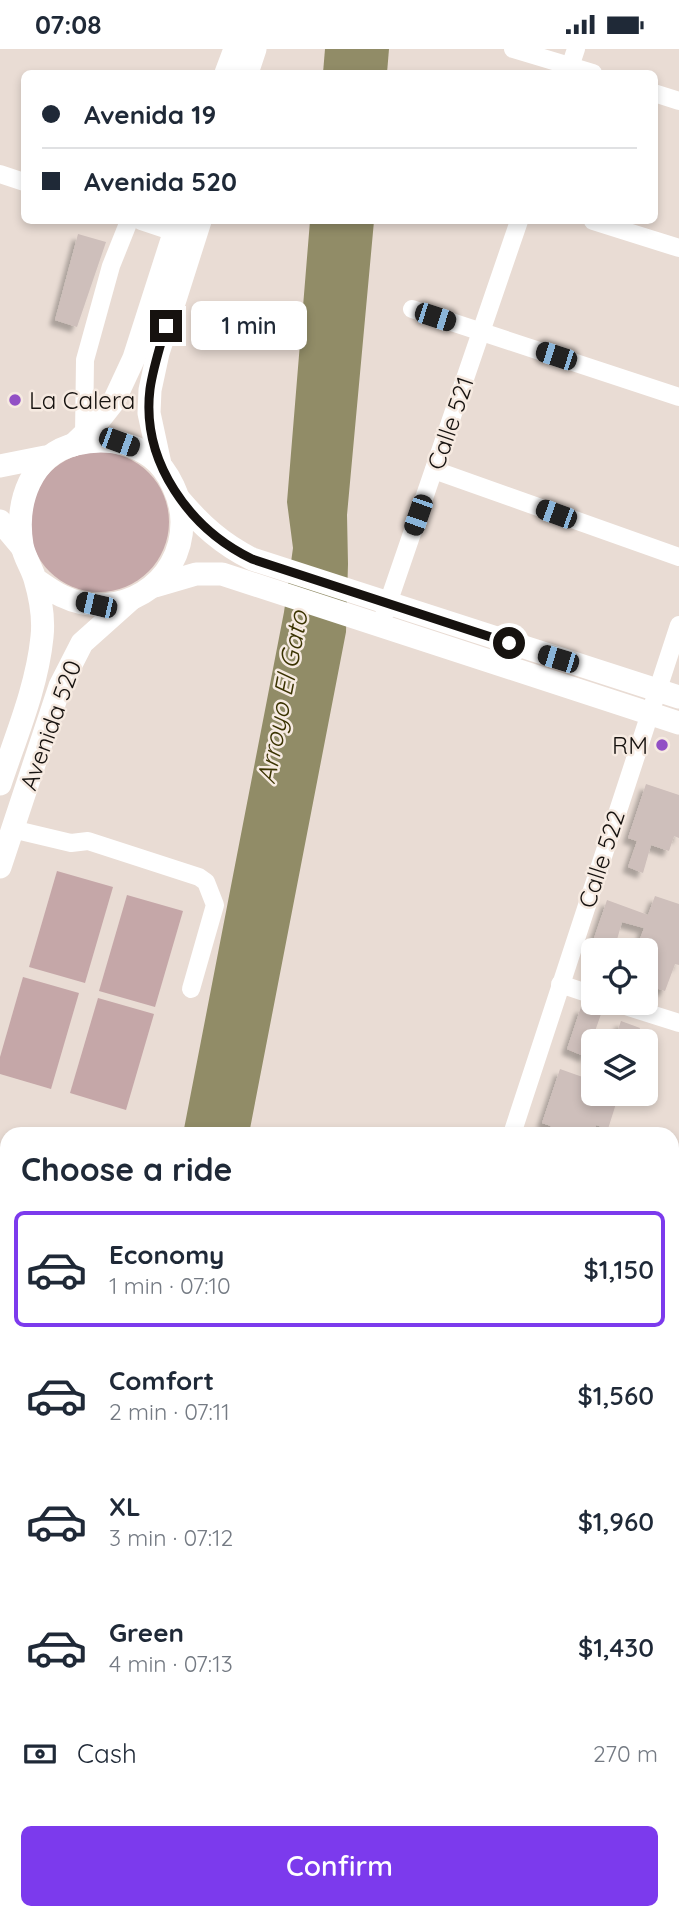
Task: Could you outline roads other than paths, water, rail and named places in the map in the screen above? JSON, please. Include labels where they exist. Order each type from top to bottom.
[{"type":"main road","points":[[227,70],[235,49]]},
{"type":"main road","points":[[248,70],[255,49]]},
{"type":"main road","points":[[199,224],[158,353],[150,390],[149,413],[160,464],[179,499],[202,526],[230,548],[252,559],[288,570],[352,604],[679,723]]},
{"type":"main road","points":[[0,465],[45,457],[78,440],[114,401],[134,358],[176,226]]},
{"type":"main road","points":[[78,440],[119,442],[141,450],[160,464]]},
{"type":"main road","points":[[22,547],[20,515],[28,484],[45,457]]},
{"type":"main road","points":[[155,586],[170,567],[179,545],[182,522],[179,499]]},
{"type":"main road","points":[[0,521],[22,547],[35,579],[63,597],[96,605],[129,601],[155,586],[196,574],[222,574],[285,593],[352,604]]},
{"type":"main road","name":"Avenida 520","points":[[0,784],[34,683],[43,634],[35,579]]},
{"type":"main road","name":"Avenida 520","points":[[0,867],[69,665],[82,643],[129,601]]},
{"type":"main road","points":[[384,615],[679,697]]},
{"type":"street","points":[[513,49],[571,63]]},
{"type":"street","points":[[658,94],[679,101]]},
{"type":"street","points":[[0,174],[21,181]]},
{"type":"street","points":[[78,440],[85,360],[111,266],[128,224]]},
{"type":"street","name":"Calle 521","points":[[384,615],[518,224]]},
{"type":"street","points":[[603,224],[679,248]]},
{"type":"street","points":[[412,309],[679,397]]},
{"type":"street","points":[[433,470],[679,557]]},
{"type":"street","name":"Calle 522","points":[[515,1127],[679,625]]},
{"type":"street","points":[[12,829],[71,843],[88,841],[199,877],[206,882],[215,905],[191,989]]},
{"type":"street","points":[[560,984],[581,991]]},
{"type":"street","points":[[654,1015],[679,1023]]},
{"type":"water","points":[[325,49],[389,49],[387,70],[323,70]]},
{"type":"water","name":"Arroyo El Gato","points":[[310,224],[374,224],[347,515],[346,632],[250,1127],[184,1127],[284,612],[293,548],[287,502]]},
{"type":"place","name":"La Calera","points":[[15,400]]},
{"type":"place","name":"RM","points":[[662,745]]}]
